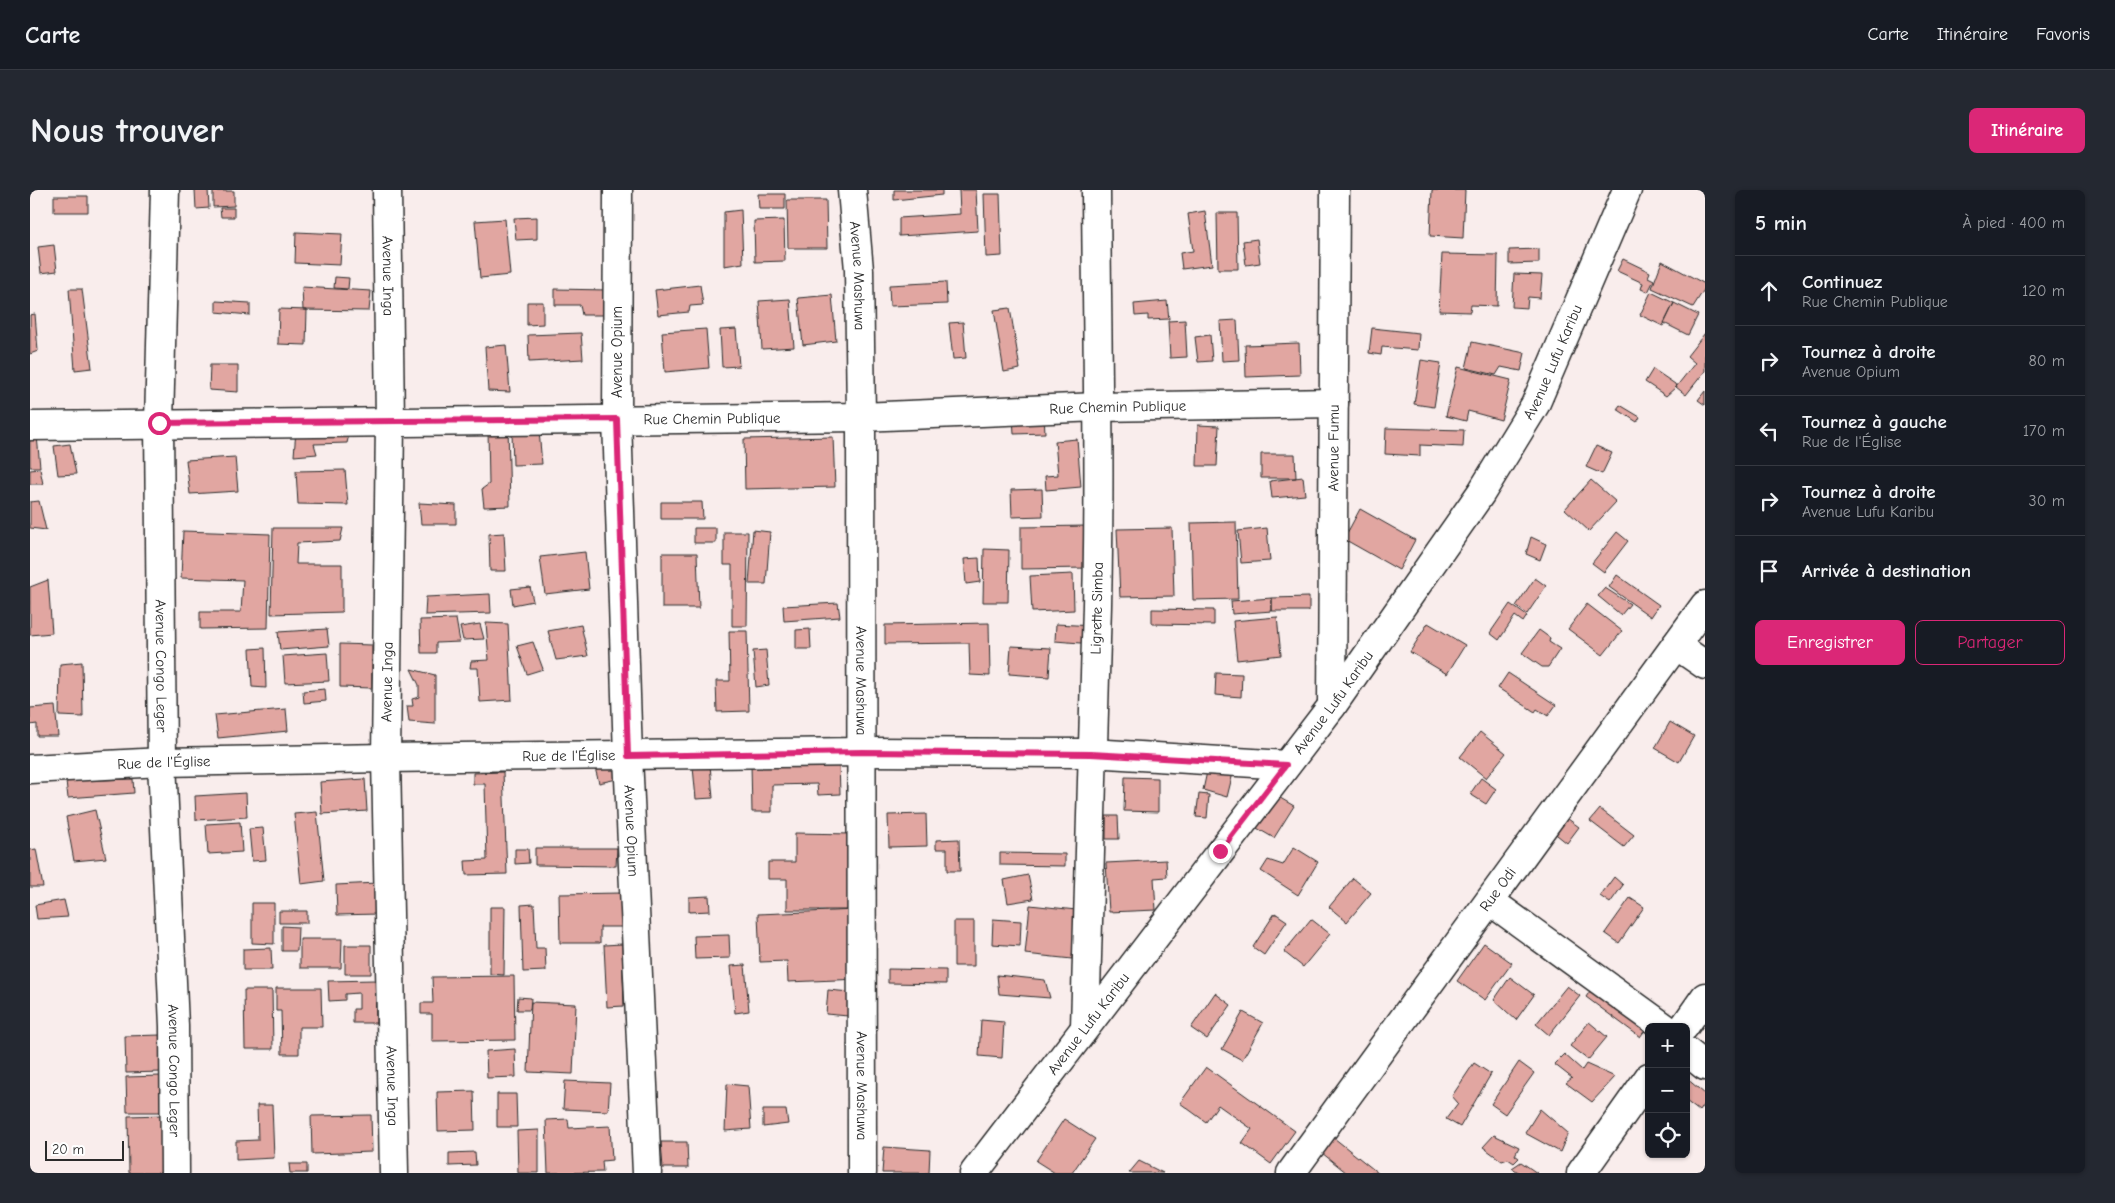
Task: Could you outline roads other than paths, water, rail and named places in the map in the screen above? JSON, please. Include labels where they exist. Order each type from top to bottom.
[{"type":"street","name":"Avenue Congo Leger","points":[[165,190],[159,423],[162,762],[174,1026],[175,1173]]},
{"type":"street","name":"Avenue Inga","points":[[387,190],[390,421],[386,758],[394,1173]]},
{"type":"street","name":"Avenue Opium","points":[[618,190],[617,419],[628,756],[648,1173]]},
{"type":"street","name":"Avenue Mashuwa","points":[[852,190],[859,270],[861,417],[863,752],[862,1173]]},
{"type":"street","name":"Ligrette Simba","points":[[1085,1027],[1091,754],[1096,639],[1098,407],[1096,190]]},
{"type":"street","name":"Avenue Fumu","points":[[1332,706],[1335,190]]},
{"type":"street","name":"Avenue Lufu Karibu","points":[[974,1173],[1332,706],[1481,494],[1535,405],[1627,190]]},
{"type":"street","name":"Rue Chemin Publique","points":[[30,426],[159,423],[861,417],[1098,407],[1334,403]]},
{"type":"street","name":"Rue Odi","points":[[1298,1170],[1705,605]]},
{"type":"street","points":[[1676,645],[1705,665]]},
{"type":"street","name":"Rue de l'Église","points":[[30,769],[162,762],[863,752],[1091,754],[1286,765]]},
{"type":"street","points":[[1490,901],[1658,1023]]},
{"type":"street","points":[[1687,1023],[1705,997]]},
{"type":"street","points":[[1690,1054],[1705,1066]]},
{"type":"street","points":[[1581,1173],[1645,1083]]}]
